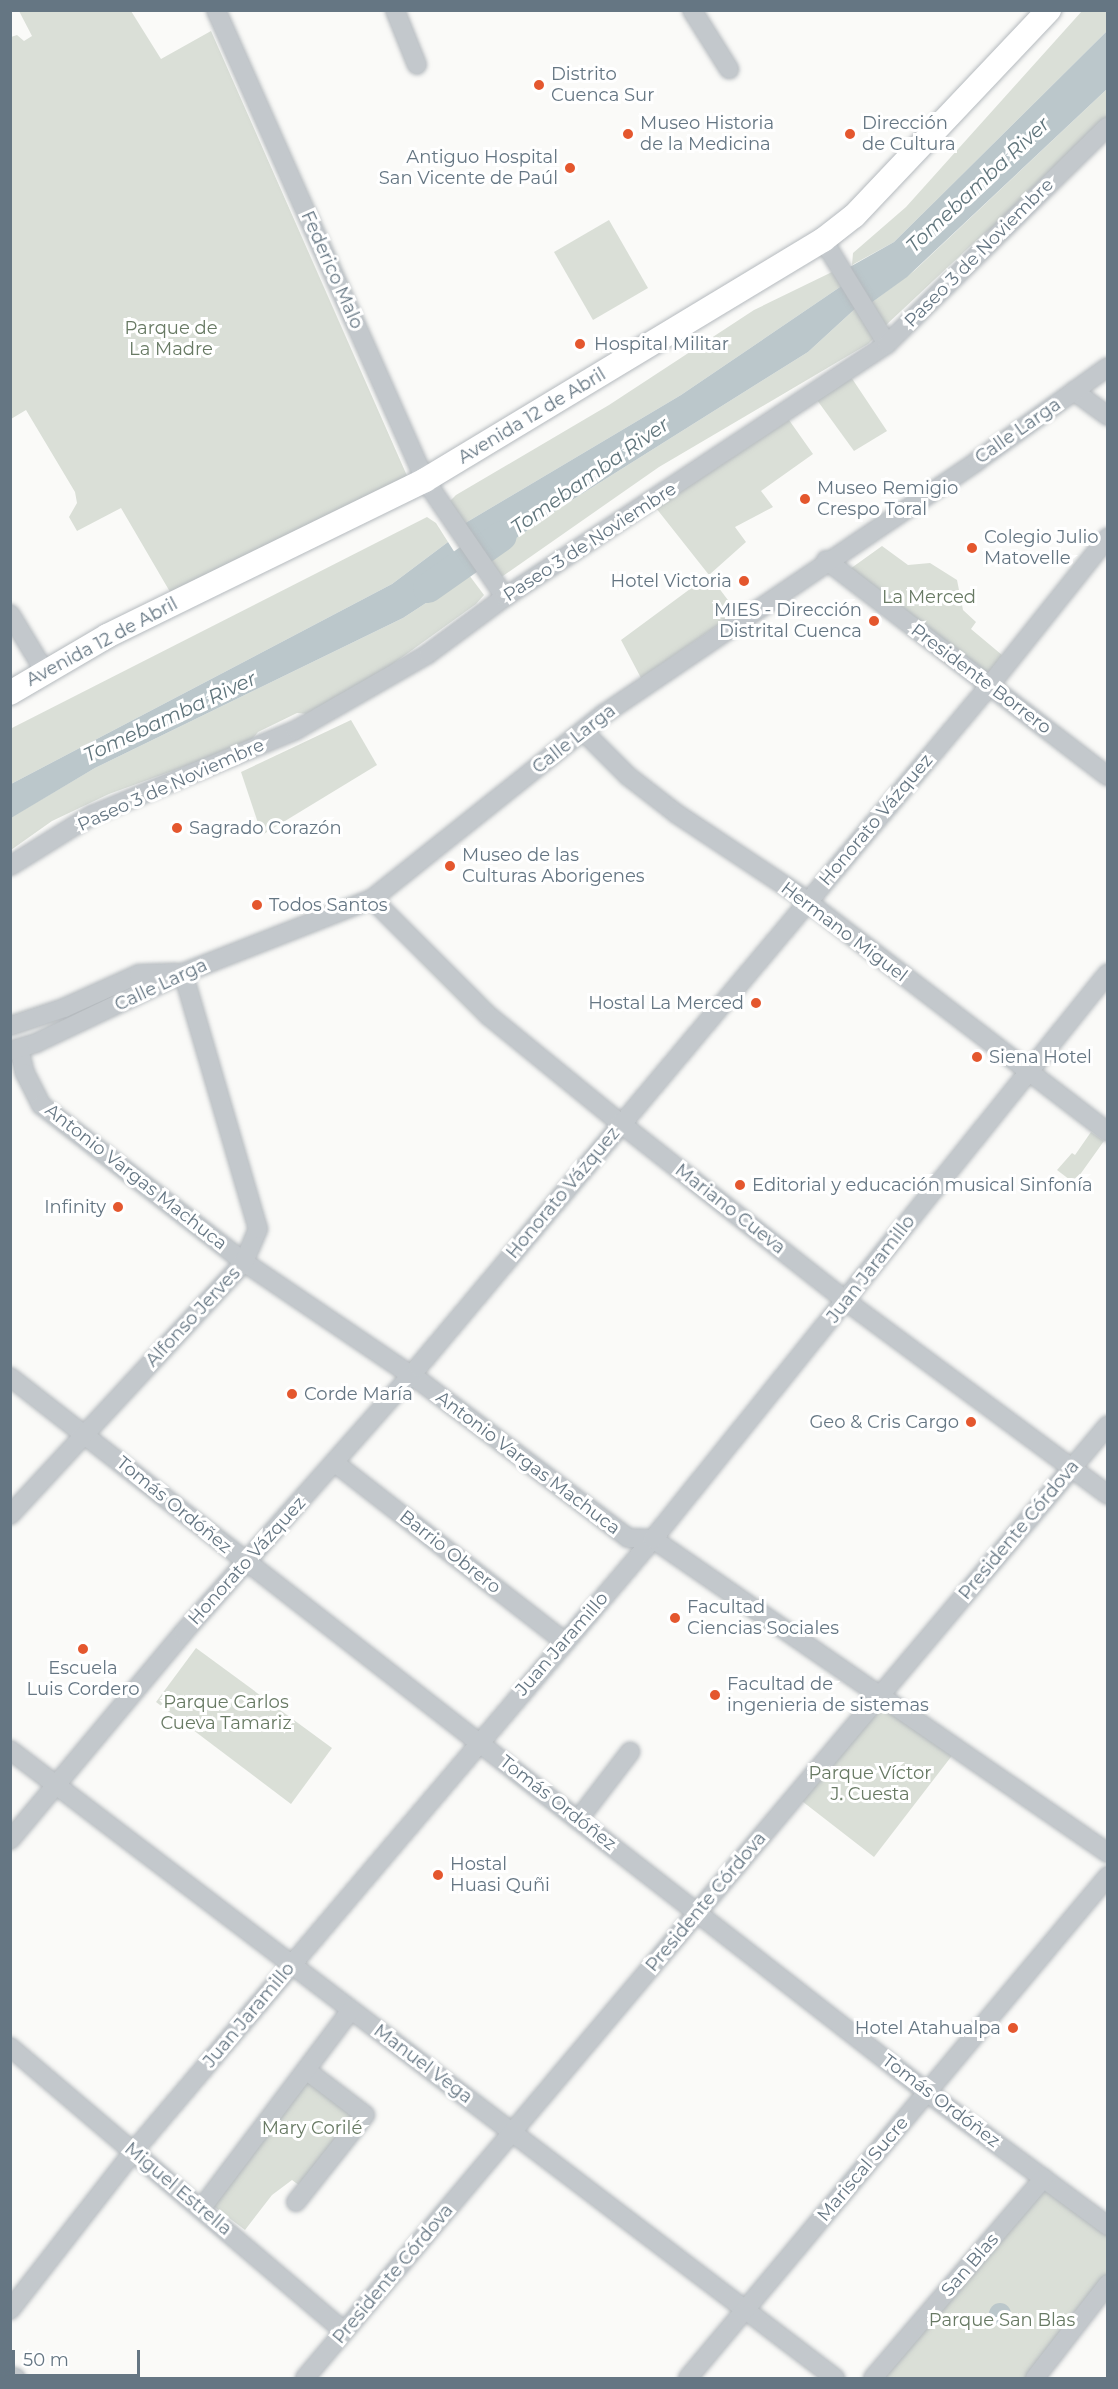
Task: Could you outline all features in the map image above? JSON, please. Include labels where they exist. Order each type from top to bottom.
[{"type":"main road","name":"Avenida 12 de Abril","points":[[10,693],[107,636],[425,480],[823,240],[855,216],[1049,10]]},
{"type":"street","name":"Federico Malo","points":[[216,10],[425,480],[453,526],[505,597]]},
{"type":"street","points":[[395,10],[417,65]]},
{"type":"street","points":[[692,10],[729,69]]},
{"type":"street","name":"Paseo 3 de Noviembre","points":[[10,866],[92,815],[296,730],[428,654],[505,597],[887,344],[1107,126]]},
{"type":"street","points":[[823,240],[887,344]]},
{"type":"street","name":"Calle Larga","points":[[15,1050],[183,973],[372,899],[583,731],[825,560],[1074,392],[1107,367]]},
{"type":"street","points":[[1074,392],[1107,416]]},
{"type":"street","name":"Honorato Vázquez","points":[[10,1840],[245,1562],[335,1463],[410,1375],[990,685],[1107,537]]},
{"type":"street","name":"Presidente Borrero","points":[[825,560],[1107,776]]},
{"type":"street","points":[[10,614],[45,672]]},
{"type":"street","name":"Hermano Miguel","points":[[583,731],[628,776],[677,814],[807,902],[1107,1132]]},
{"type":"street","name":"Mariano Cueva","points":[[372,899],[489,1016],[620,1124],[846,1301],[1107,1495]]},
{"type":"street","points":[[11,1025],[64,1008],[139,974],[183,973]]},
{"type":"street","name":"Alfonso Jerves","points":[[10,1515],[83,1433],[244,1262],[258,1229],[183,973]]},
{"type":"street","name":"Juan Jaramillo","points":[[10,2310],[133,2152],[652,1539],[846,1301],[1025,1071],[1107,973]]},
{"type":"street","name":"Antonio Vargas Machuca","points":[[15,1050],[41,1105],[244,1262],[410,1375],[628,1538],[652,1539],[1107,1853]]},
{"type":"street","name":"Tomás Ordóñez","points":[[10,1377],[928,2093],[1107,2226]]},
{"type":"street","name":"Presidente Córdova","points":[[305,2379],[1107,1425]]},
{"type":"street","name":"Barrio Obrero","points":[[335,1463],[564,1641]]},
{"type":"street","name":"Manuel Vega","points":[[10,1750],[836,2379]]},
{"type":"street","points":[[578,1820],[630,1752]]},
{"type":"street","name":"Mariscal Sucre","points":[[688,2379],[1107,1876]]},
{"type":"street","points":[[201,2209],[351,2010]]},
{"type":"street","name":"Miguel Estrella","points":[[10,2048],[345,2331]]},
{"type":"street","points":[[297,2202],[365,2115],[306,2070]]},
{"type":"street","name":"San Blas","points":[[873,2379],[1044,2178]]},
{"type":"street","points":[[1035,2379],[1107,2284]]},
{"type":"street","points":[[10,2376],[16,2379]]},
{"type":"green space","name":"Parque de La Madre","points":[[19,11],[131,11],[161,59],[211,31],[408,478],[173,597],[121,508],[77,531],[69,517],[77,503],[75,492],[26,410],[11,419],[11,37],[17,35],[24,41],[32,36]]},
{"type":"green space","points":[[1082,11],[1107,11],[1107,31],[894,242],[852,265],[853,253],[906,207]]},
{"type":"green space","points":[[1107,89],[1107,118],[1009,216],[981,236],[885,326],[871,303],[914,271]]},
{"type":"green space","points":[[609,220],[648,288],[593,320],[554,252]]},
{"type":"green space","points":[[832,272],[843,285],[681,395],[462,525],[450,501],[456,495],[609,405],[754,310]]},
{"type":"green space","points":[[857,307],[875,337],[868,344],[659,467],[500,578],[486,559],[561,507],[808,352]]},
{"type":"green space","points":[[851,377],[887,431],[854,451],[817,400]]},
{"type":"green space","points":[[789,420],[813,454],[761,491],[773,507],[735,527],[746,542],[709,575],[656,508]]},
{"type":"green space","points":[[427,517],[436,523],[448,542],[392,584],[11,784],[10,729]]},
{"type":"green space","name":"La Merced","points":[[882,546],[908,565],[930,563],[957,580],[963,610],[976,622],[971,629],[1002,655],[983,680],[843,574]]},
{"type":"green space","points":[[469,575],[484,595],[476,604],[383,671],[309,714],[297,713],[258,732],[249,743],[109,794],[52,821],[11,850],[10,818],[95,768],[403,618]]},
{"type":"green space","points":[[709,575],[737,612],[641,678],[621,640]]},
{"type":"green space","points":[[351,720],[377,765],[262,835],[241,772]]},
{"type":"green space","points":[[1091,1132],[1104,1141],[1074,1183],[1057,1170],[1072,1153],[1075,1155]]},
{"type":"green space","name":"Parque Carlos Cueva Tamariz","points":[[196,1648],[332,1748],[291,1804],[156,1702]]},
{"type":"green space","name":"Parque Víctor J. Cuesta","points":[[879,1700],[954,1753],[874,1857],[798,1798]]},
{"type":"green space","name":"Mary Corilé","points":[[309,2079],[358,2122],[304,2189],[292,2180],[272,2195],[245,2230],[212,2205]]},
{"type":"green space","name":"Parque San Blas","points":[[1042,2186],[1107,2230],[1107,2276],[1030,2378],[877,2378]]},
{"type":"water","points":[[1107,31],[1107,89],[907,277],[871,303],[848,268],[894,242]]},
{"type":"water","points":[[843,285],[857,307],[808,352],[561,507],[486,559],[462,525],[681,395]]},
{"type":"water","points":[[448,542],[469,575],[403,618],[95,768],[11,818],[11,784],[392,584]]},
{"type":"water","points":[[996,2303],[1004,2303],[1011,2310],[1011,2318],[1004,2325],[996,2325],[989,2318],[989,2310]]},
{"type":"waterway","name":"Tomebamba River","points":[[428,588],[502,536]]},
{"type":"place","name":"Distrito Cuenca Sur","points":[[539,85]]},
{"type":"place","name":"Museo Historia de la Medicina","points":[[628,134]]},
{"type":"place","name":"Dirección de Cultura","points":[[850,134]]},
{"type":"place","name":"Antiguo Hospital San Vicente de Paúl","points":[[570,168]]},
{"type":"place","name":"Hospital Militar","points":[[580,344]]},
{"type":"place","name":"Museo Remigio Crespo Toral","points":[[805,499]]},
{"type":"place","name":"Colegio Julio Matovelle","points":[[972,548]]},
{"type":"place","name":"Hotel Victoria","points":[[744,581]]},
{"type":"place","name":"MIES - Dirección Distrital Cuenca","points":[[874,621]]},
{"type":"place","name":"Sagrado Corazón","points":[[177,828]]},
{"type":"place","name":"Museo de las Culturas Aborigenes","points":[[450,866]]},
{"type":"place","name":"Todos Santos","points":[[257,905]]},
{"type":"place","name":"Hostal La Merced","points":[[756,1003]]},
{"type":"place","name":"Siena Hotel","points":[[977,1057]]},
{"type":"place","name":"Editorial y educación musical Sinfonía","points":[[740,1185]]},
{"type":"place","name":"Infinity","points":[[118,1207]]},
{"type":"place","name":"Corde María","points":[[292,1394]]},
{"type":"place","name":"Geo & Cris Cargo","points":[[971,1422]]},
{"type":"place","name":"Facultad Ciencias Sociales","points":[[675,1618]]},
{"type":"place","name":"Escuela Luis Cordero","points":[[83,1649]]},
{"type":"place","name":"Facultad de ingenieria de sistemas","points":[[715,1695]]},
{"type":"place","name":"Hostal Huasi Quñi","points":[[438,1875]]},
{"type":"place","name":"Hotel Atahualpa","points":[[1013,2028]]}]
